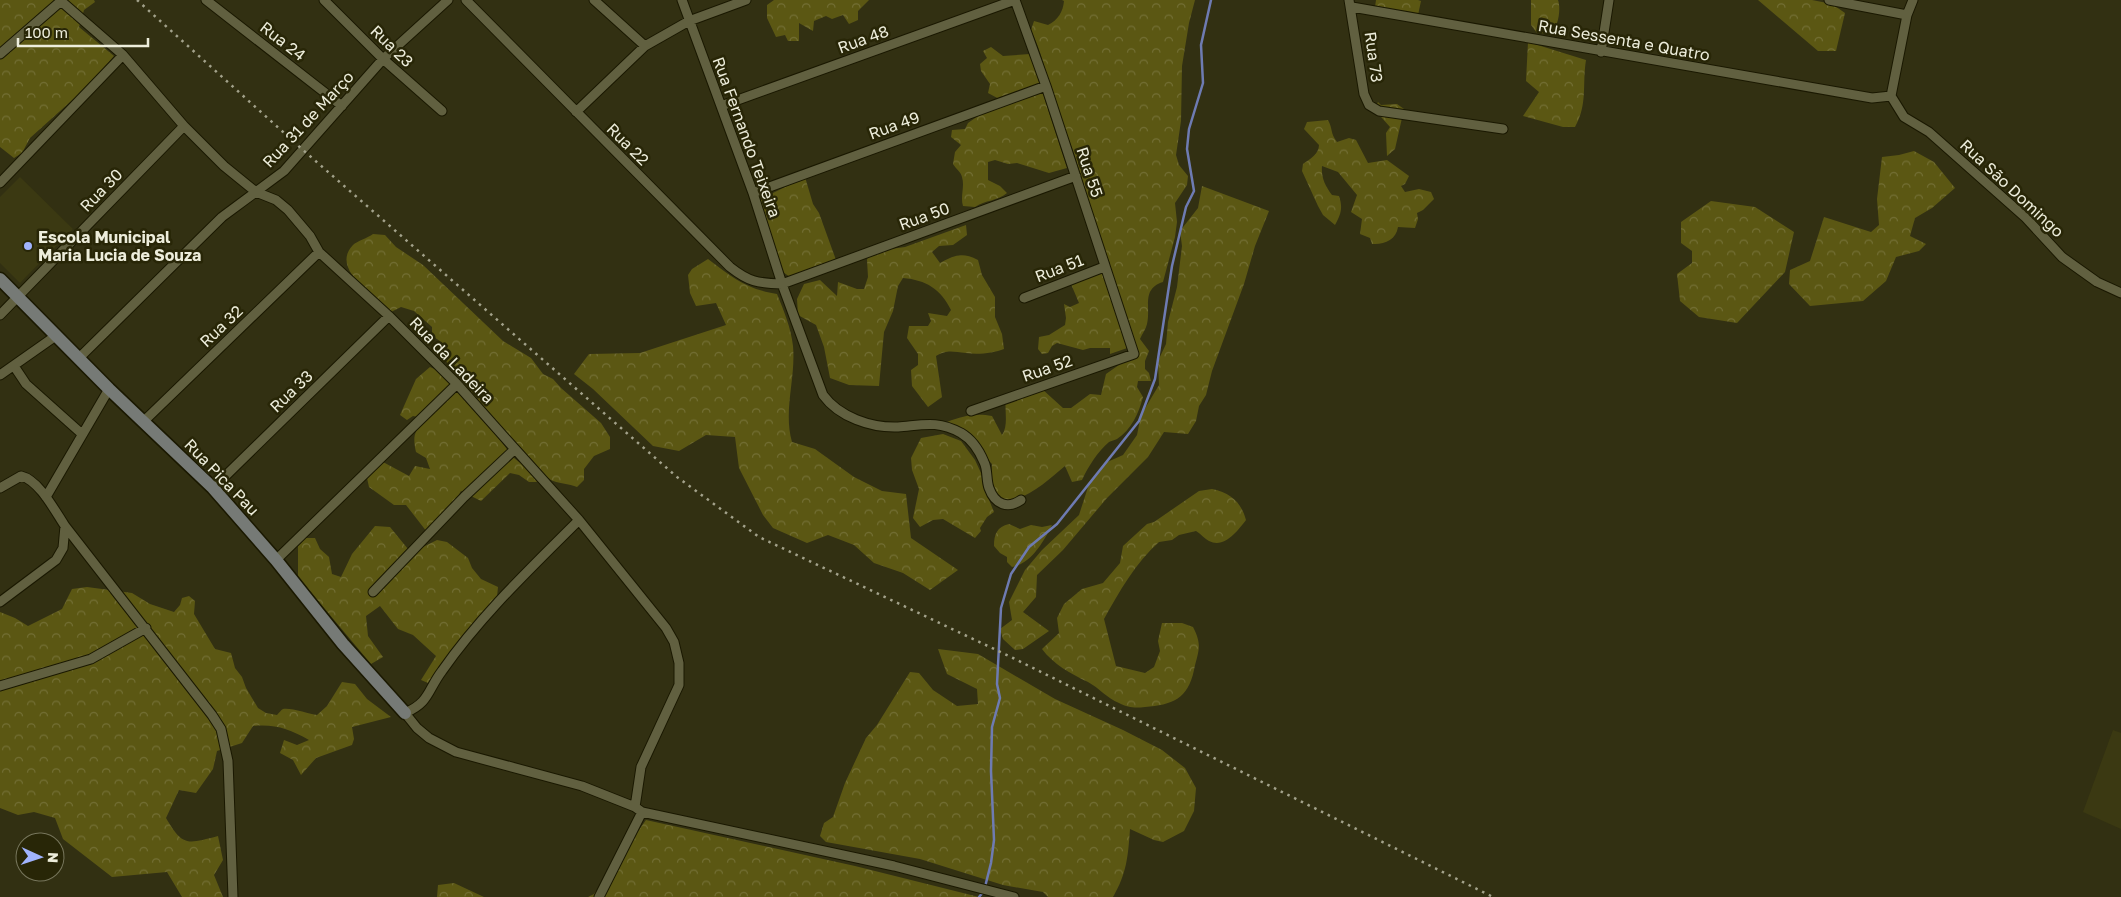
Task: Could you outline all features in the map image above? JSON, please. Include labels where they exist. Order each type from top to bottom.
[{"type":"street","name":"Rua 24","points":[[206,0],[342,106]]},
{"type":"street","name":"Rua 23","points":[[324,0],[383,59],[442,111]]},
{"type":"street","name":"Rua 31 de Março","points":[[79,358],[222,217],[284,171],[383,59],[448,0]]},
{"type":"street","name":"Rua 22","points":[[466,0],[730,267],[744,279],[757,283],[782,284]]},
{"type":"street","points":[[594,0],[645,46]]},
{"type":"street","name":"Rua Fernando Teixeira","points":[[682,0],[753,193],[817,384],[830,405],[854,418],[875,425],[899,426],[928,423],[938,424],[961,433],[970,439],[978,449],[985,464],[989,489],[995,499],[1004,505],[1013,505],[1021,500]]},
{"type":"street","points":[[576,112],[645,46],[689,21],[746,0]]},
{"type":"street","name":"Rua 55","points":[[1015,0],[1046,86],[1134,354]]},
{"type":"street","name":"Rua 48","points":[[721,106],[1015,0]]},
{"type":"street","points":[[1601,52],[1609,0]]},
{"type":"street","points":[[1829,0],[1907,15]]},
{"type":"street","points":[[1891,96],[1907,15],[1913,0]]},
{"type":"street","points":[[0,54],[61,1]]},
{"type":"street","name":"Rua da Ladeira","points":[[61,1],[123,55],[184,126],[224,166],[256,192],[276,200],[288,210],[310,236],[319,252],[389,316],[457,384],[579,520],[666,628],[674,642],[679,663],[679,685],[641,767],[639,810],[599,897]]},
{"type":"street","name":"Rua Sessenta e Quatro","points":[[1350,4],[1601,52],[1872,98],[1891,96]]},
{"type":"street","name":"Rua 73","points":[[1350,4],[1364,94],[1369,105],[1380,111],[1503,128]]},
{"type":"street","points":[[0,183],[123,55]]},
{"type":"street","name":"Rua 49","points":[[753,193],[1046,86]]},
{"type":"street","name":"Rua São Domingo","points":[[1891,96],[1904,117],[1925,129],[1981,178],[2026,218],[2062,257],[2089,277],[2121,293]]},
{"type":"street","name":"Rua 30","points":[[0,315],[184,126]]},
{"type":"street","name":"Rua 50","points":[[782,284],[1076,176]]},
{"type":"street","name":"Rua 32","points":[[144,421],[319,252]]},
{"type":"street","name":"Rua 51","points":[[1024,298],[1104,267]]},
{"type":"street","name":"Rua Pica Pau","points":[[0,279],[58,335],[109,389],[213,488],[276,560],[343,644],[405,713]]},
{"type":"street","name":"Rua 33","points":[[213,488],[389,316]]},
{"type":"street","points":[[0,375],[58,335]]},
{"type":"street","name":"Rua 52","points":[[971,411],[1134,354]]},
{"type":"street","points":[[14,366],[26,384],[82,434]]},
{"type":"street","points":[[276,560],[457,384]]},
{"type":"street","points":[[46,497],[109,389]]},
{"type":"street","points":[[374,592],[464,497],[515,449]]},
{"type":"street","points":[[0,488],[22,476],[28,478],[46,497],[65,526],[212,715],[220,729],[228,761],[234,897]]},
{"type":"street","points":[[579,520],[500,598],[476,625],[441,672],[422,704],[405,713],[417,728],[429,738],[456,752],[582,786],[639,810],[894,866],[1014,897]]},
{"type":"street","points":[[0,602],[56,560],[62,548],[65,526]]},
{"type":"street","points":[[0,686],[91,658],[146,628]]},
{"type":"shaded area","name":"Escola Municipal Maria Lucia de Souza","points":[[20,177],[73,229],[20,283],[0,263],[0,197]]},
{"type":"shaded area","points":[[2113,730],[2121,733],[2121,829],[2083,812]]},
{"type":"green space","points":[[0,0],[94,0],[95,2],[84,10],[79,27],[114,56],[89,85],[30,138],[22,153],[14,158],[0,147]]},
{"type":"green space","points":[[774,0],[869,0],[858,11],[858,20],[849,24],[843,15],[832,19],[826,16],[814,21],[813,31],[799,23],[799,41],[788,41],[785,35],[776,37],[767,18],[767,5]]},
{"type":"green space","points":[[1062,0],[1195,0],[1182,66],[1181,121],[1176,155],[1179,165],[1188,176],[1187,185],[1175,203],[1177,222],[1175,237],[1163,282],[1156,285],[1149,294],[1147,324],[1140,339],[1149,351],[1145,361],[1145,369],[1149,373],[1151,381],[1138,381],[1137,387],[1143,397],[1134,421],[1122,435],[1109,442],[1101,450],[1082,480],[1072,482],[1065,466],[1045,483],[1029,493],[1013,500],[1004,501],[995,489],[992,480],[992,464],[988,460],[983,448],[947,422],[969,416],[992,416],[1002,435],[1006,422],[1006,399],[1042,389],[1063,408],[1071,408],[1090,394],[1101,395],[1106,374],[1126,360],[1136,357],[1138,351],[1133,346],[1110,354],[1110,348],[1083,350],[1057,343],[1052,346],[1048,353],[1042,354],[1038,349],[1039,337],[1049,335],[1065,325],[1064,304],[1070,307],[1079,303],[1071,284],[1108,269],[1110,263],[1105,253],[1075,157],[1031,30],[1034,21],[1048,25],[1055,21],[1062,9],[1064,1]]},
{"type":"green space","points":[[1376,0],[1421,1],[1418,15],[1375,7]]},
{"type":"green space","points":[[1531,0],[1558,0],[1557,23],[1549,33],[1537,33],[1531,25]]},
{"type":"green space","points":[[1758,0],[1812,0],[1832,4],[1845,13],[1836,51],[1818,51]]},
{"type":"green space","points":[[1528,42],[1586,60],[1582,110],[1575,127],[1563,127],[1523,116],[1539,92],[1526,81]]},
{"type":"green space","points":[[991,47],[1003,56],[1030,54],[1067,168],[1049,173],[1017,163],[1008,164],[995,160],[988,162],[988,180],[1000,186],[1007,193],[1000,198],[975,207],[963,206],[962,177],[953,164],[955,152],[961,145],[951,137],[952,130],[965,129],[968,123],[1001,100],[988,93],[990,84],[981,71],[980,64],[987,58],[983,51]]},
{"type":"green space","points":[[1378,102],[1381,105],[1397,104],[1404,109],[1395,149],[1387,156],[1386,133],[1390,127],[1374,109]]},
{"type":"green space","points":[[1328,120],[1337,142],[1349,138],[1356,140],[1368,163],[1387,160],[1409,176],[1405,184],[1401,186],[1405,192],[1419,189],[1431,192],[1434,199],[1417,213],[1418,219],[1415,228],[1398,227],[1397,232],[1389,241],[1381,244],[1372,244],[1370,238],[1360,234],[1362,219],[1351,212],[1357,195],[1338,172],[1322,166],[1325,185],[1332,195],[1339,196],[1341,208],[1335,225],[1323,215],[1302,171],[1303,164],[1316,154],[1319,145],[1304,129],[1307,122]]},
{"type":"green space","points":[[1914,151],[1934,162],[1955,188],[1932,208],[1915,218],[1910,236],[1926,244],[1919,251],[1896,257],[1886,281],[1863,301],[1810,306],[1789,284],[1790,270],[1810,261],[1824,217],[1871,232],[1879,225],[1877,199],[1882,157]]},
{"type":"green space","points":[[805,177],[813,204],[819,213],[836,260],[790,277],[780,270],[759,200]]},
{"type":"green space","points":[[1202,186],[1269,211],[1212,371],[1206,395],[1199,406],[1196,421],[1188,434],[1164,432],[1148,457],[1107,498],[1063,550],[1037,575],[1036,597],[1023,612],[1049,631],[1023,649],[1015,650],[1003,639],[1000,629],[1012,620],[1009,602],[1025,570],[1042,550],[1079,515],[1089,484],[1105,463],[1123,455],[1137,435],[1141,415],[1159,385],[1158,361],[1166,344],[1168,322],[1177,287],[1182,246],[1180,231],[1198,208]]},
{"type":"green space","points":[[1711,201],[1755,207],[1794,232],[1785,272],[1737,323],[1699,317],[1680,301],[1677,274],[1692,263],[1692,251],[1681,243],[1681,222]]},
{"type":"green space","points":[[966,225],[967,235],[953,245],[939,246],[932,252],[940,263],[959,255],[978,260],[982,275],[995,297],[995,317],[1002,334],[1004,349],[981,354],[947,352],[936,356],[942,397],[928,407],[912,386],[911,370],[918,365],[918,354],[907,338],[909,326],[928,326],[931,321],[928,313],[947,316],[951,310],[943,296],[926,283],[903,278],[898,286],[893,311],[884,332],[879,386],[849,385],[830,378],[824,347],[816,325],[798,315],[797,299],[804,284],[820,280],[837,296],[838,282],[857,289],[864,289],[868,277],[867,260],[869,252],[905,247]]},
{"type":"green space","points":[[373,234],[385,235],[396,247],[423,265],[503,341],[531,358],[543,374],[553,379],[601,423],[610,437],[610,449],[594,456],[584,469],[584,480],[577,487],[551,480],[537,468],[497,422],[477,404],[456,379],[446,361],[440,341],[432,336],[432,327],[414,311],[401,307],[391,312],[358,282],[347,264],[347,254],[353,245]]},
{"type":"green space","points":[[708,259],[740,282],[777,294],[789,326],[793,346],[793,370],[789,406],[792,442],[815,449],[854,477],[882,491],[906,494],[911,538],[958,570],[930,590],[903,573],[874,563],[854,545],[828,535],[807,543],[773,528],[763,515],[739,468],[735,437],[706,435],[679,451],[653,446],[593,389],[574,374],[589,354],[640,353],[726,325],[716,303],[696,306],[690,293],[688,275],[692,269]]},
{"type":"green space","points":[[430,367],[439,371],[489,426],[514,458],[533,473],[537,482],[529,482],[519,475],[510,473],[481,501],[461,491],[453,506],[427,532],[406,505],[394,505],[369,487],[367,478],[383,462],[409,476],[415,466],[430,469],[426,458],[416,452],[414,443],[418,428],[425,422],[413,416],[407,420],[400,415],[416,379]]},
{"type":"green space","points":[[943,434],[961,441],[975,460],[994,512],[987,517],[980,528],[981,531],[975,538],[943,519],[933,520],[920,527],[913,518],[919,489],[912,470],[911,458],[921,438]]},
{"type":"green space","points":[[1212,489],[1225,493],[1238,503],[1246,520],[1239,529],[1226,541],[1215,543],[1209,541],[1196,531],[1179,535],[1172,540],[1159,542],[1135,568],[1104,619],[1116,666],[1145,673],[1154,667],[1160,651],[1158,641],[1162,623],[1182,623],[1193,627],[1199,644],[1198,653],[1191,680],[1183,694],[1171,702],[1155,706],[1129,707],[1111,698],[1051,659],[1042,649],[1059,633],[1057,618],[1064,604],[1082,589],[1103,583],[1120,563],[1123,546],[1147,524],[1154,522],[1199,491]]},
{"type":"green space","points":[[1009,524],[1020,529],[1031,525],[1042,527],[1052,525],[1041,545],[1031,557],[1012,567],[1007,562],[1007,557],[994,546],[997,532]]},
{"type":"green space","points":[[375,526],[390,527],[408,549],[419,549],[437,540],[447,542],[468,558],[472,568],[481,579],[498,587],[497,597],[461,639],[428,683],[421,680],[436,656],[413,635],[398,629],[380,606],[366,616],[368,636],[383,657],[371,664],[298,577],[298,546],[305,538],[315,538],[320,549],[329,557],[332,574],[341,577],[352,554]]},
{"type":"green space","points":[[87,587],[132,593],[150,604],[174,612],[180,605],[182,598],[189,596],[195,601],[194,614],[215,649],[231,653],[235,668],[242,677],[246,688],[258,708],[266,713],[277,715],[282,709],[286,709],[317,715],[327,706],[342,682],[355,684],[367,699],[391,717],[352,727],[354,739],[352,745],[316,758],[301,775],[293,760],[280,753],[284,740],[297,745],[309,740],[282,728],[253,726],[242,743],[217,751],[213,769],[196,793],[179,790],[166,818],[177,834],[187,841],[199,841],[218,836],[223,860],[214,875],[223,897],[182,897],[167,872],[112,877],[65,841],[65,832],[60,832],[55,818],[34,812],[18,815],[0,808],[0,612],[28,626],[62,609],[72,589]]},
{"type":"green space","points":[[938,649],[978,654],[1055,699],[1162,750],[1185,768],[1196,788],[1194,811],[1184,831],[1163,842],[1130,829],[1126,864],[1113,897],[1048,897],[1043,892],[1003,885],[920,859],[826,842],[820,836],[824,823],[833,817],[845,783],[866,738],[877,725],[910,672],[919,673],[933,690],[957,706],[978,704],[977,689],[947,674]]},
{"type":"green space","points":[[646,820],[855,866],[979,897],[588,897],[594,894]]},
{"type":"green space","points":[[454,883],[484,897],[437,897],[438,885]]},
{"type":"waterway","points":[[979,897],[984,891],[994,840],[991,771],[992,727],[1000,698],[997,684],[1001,608],[1011,574],[1029,547],[1057,524],[1139,421],[1155,379],[1172,266],[1186,207],[1194,191],[1187,149],[1189,129],[1203,83],[1201,45],[1211,0]]},
{"type":"railway","points":[[137,0],[303,150],[677,477],[759,537],[1013,658],[1493,897]]},
{"type":"place","name":"Escola Municipal Maria Lucia de Souza","points":[[28,246]]}]
